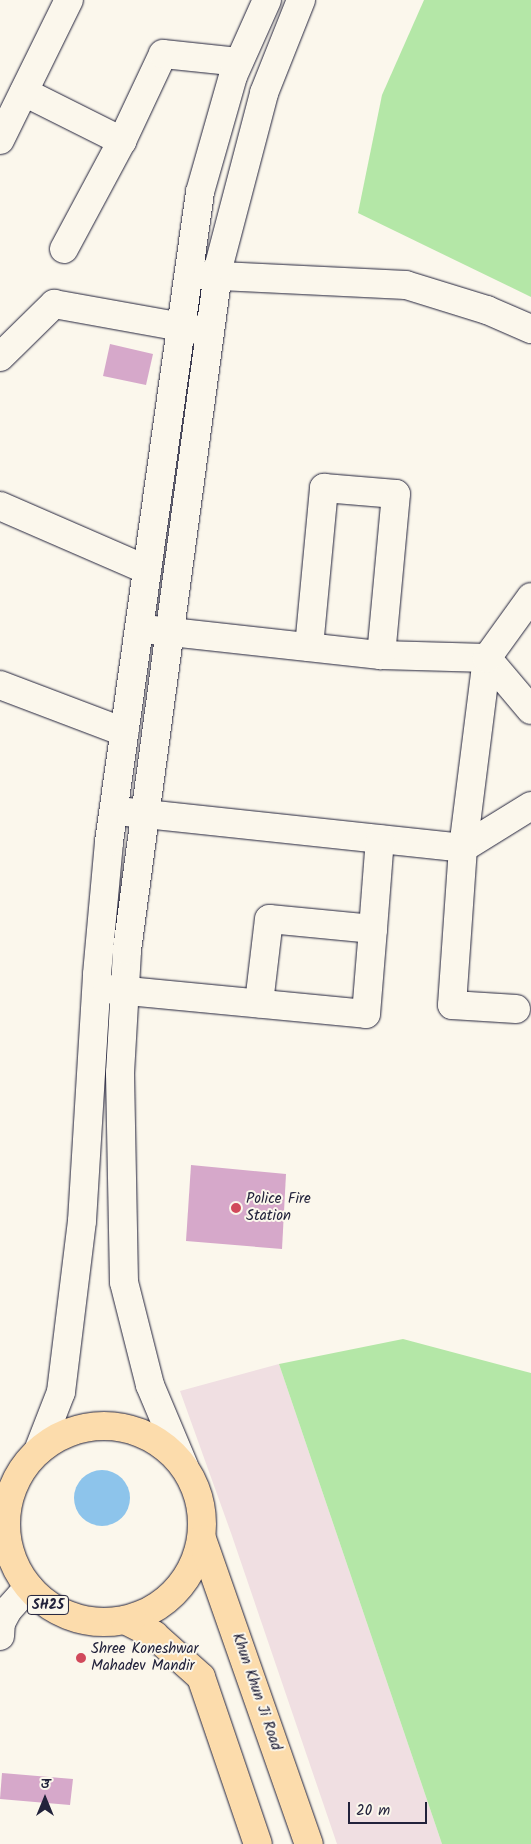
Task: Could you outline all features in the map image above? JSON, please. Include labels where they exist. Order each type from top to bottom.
[{"type":"main road","name":"SH25","points":[[98,1425],[131,1429],[161,1443],[184,1466],[197,1488],[201,1505],[202,1540],[193,1568],[176,1592],[152,1610],[125,1620],[98,1622],[72,1617],[48,1605],[29,1587],[5,1551],[7,1487],[38,1450],[66,1433],[98,1425]]},
{"type":"main road","name":"Khun Khun Ji Road","points":[[202,1540],[309,1844]]},
{"type":"main road","points":[[125,1620],[154,1635],[201,1677],[258,1844]]},
{"type":"street","points":[[0,140],[69,0]]},
{"type":"street","points":[[38,1450],[61,1392],[82,1221],[96,988],[113,811],[200,192],[239,62],[267,0]]},
{"type":"street","points":[[184,1466],[150,1385],[124,1282],[120,1073],[127,950],[217,277],[247,149],[264,93],[301,0]]},
{"type":"street","points":[[64,249],[122,140],[162,54],[239,62]]},
{"type":"street","points":[[24,92],[122,140]]},
{"type":"street","points":[[189,273],[217,277],[406,285],[487,310],[531,329]]},
{"type":"street","points":[[0,357],[54,304],[210,332]]},
{"type":"street","points":[[309,647],[324,488],[396,494],[381,655]]},
{"type":"street","points":[[0,506],[147,570]]},
{"type":"street","points":[[516,1009],[452,1005],[463,848],[487,658],[531,597]]},
{"type":"street","points":[[139,629],[381,655],[487,658],[531,710]]},
{"type":"street","points":[[0,685],[124,732]]},
{"type":"street","points":[[113,811],[463,848],[531,806]]},
{"type":"street","points":[[96,988],[366,1014],[380,839]]},
{"type":"street","points":[[259,1003],[269,919],[374,929]]},
{"type":"street","points":[[0,1636],[1,1623],[8,1610],[29,1587]]},
{"type":"shaded area","points":[[279,1364],[442,1844],[337,1844],[231,1533],[180,1391]]},
{"type":"green space","points":[[424,0],[531,0],[531,297],[358,213],[382,95]]},
{"type":"green space","points":[[403,1339],[531,1373],[531,1844],[442,1844],[279,1364]]},
{"type":"water","points":[[96,1470],[108,1470],[122,1478],[130,1492],[128,1509],[122,1518],[108,1526],[96,1526],[86,1521],[79,1514],[74,1504],[74,1492],[79,1482],[86,1475]]},
{"type":"building","points":[[110,344],[153,354],[146,385],[103,376]]},
{"type":"building","name":"Police Fire Station","points":[[191,1165],[286,1174],[282,1249],[186,1241]]},
{"type":"building","points":[[2,1773],[73,1779],[70,1805],[0,1799]]},
{"type":"place","name":"Police Fire Station","points":[[236,1208]]},
{"type":"place","name":"Shree Koneshwar Mahadev Mandir","points":[[81,1658]]}]
